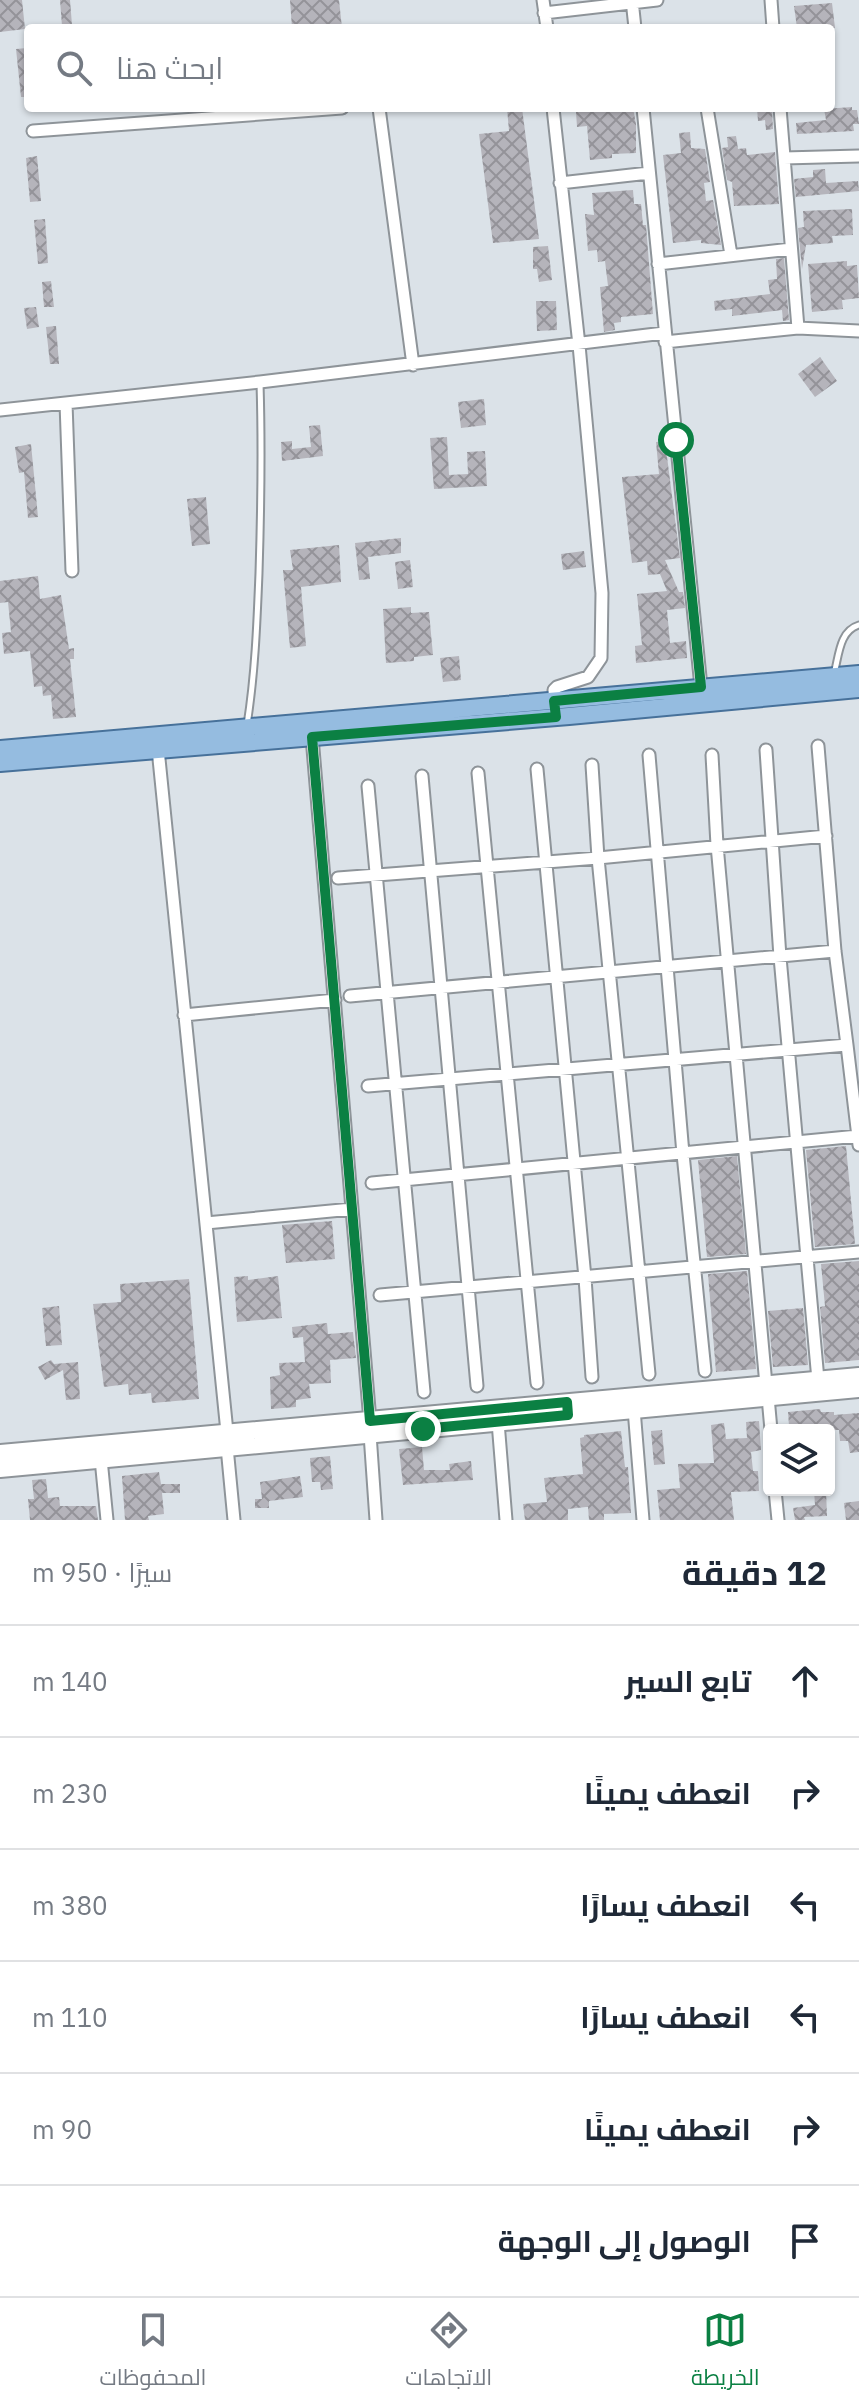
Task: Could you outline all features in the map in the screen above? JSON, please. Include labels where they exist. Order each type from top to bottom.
[{"type":"main road","points":[[0,763],[312,737],[555,709],[701,687],[859,674]]},
{"type":"main road","points":[[0,749],[246,726],[859,689]]},
{"type":"street","points":[[544,6],[657,0]]},
{"type":"street","points":[[771,0],[773,24]]},
{"type":"street","points":[[632,1],[635,24]]},
{"type":"street","points":[[33,131],[288,112]]},
{"type":"street","points":[[380,112],[413,365]]},
{"type":"street","points":[[553,112],[602,593],[601,658],[588,677],[554,690],[555,709]]},
{"type":"street","points":[[643,112],[701,687]]},
{"type":"street","points":[[708,112],[731,255]]},
{"type":"street","points":[[780,112],[798,328]]},
{"type":"street","points":[[784,158],[859,156]]},
{"type":"street","points":[[560,183],[649,173]]},
{"type":"street","points":[[658,264],[791,249]]},
{"type":"street","points":[[0,410],[579,345],[798,328],[859,331]]},
{"type":"street","points":[[66,403],[72,571]]},
{"type":"street","points":[[312,737],[376,1520]]},
{"type":"street","points":[[818,746],[835,951],[859,1145]]},
{"type":"street","points":[[158,749],[234,1520]]},
{"type":"street","points":[[766,750],[780,957],[818,1380]]},
{"type":"street","points":[[649,755],[705,1371]]},
{"type":"street","points":[[712,755],[717,845],[770,1424]]},
{"type":"street","points":[[592,765],[598,858],[649,1374]]},
{"type":"street","points":[[537,769],[592,1377]]},
{"type":"street","points":[[478,773],[537,1383]]},
{"type":"street","points":[[422,776],[477,1386]]},
{"type":"street","points":[[368,786],[424,1392]]},
{"type":"street","points":[[338,878],[826,836]]},
{"type":"street","points":[[350,996],[835,951]]},
{"type":"street","points":[[184,1015],[335,1000]]},
{"type":"street","points":[[368,1086],[847,1045]]},
{"type":"street","points":[[372,1183],[858,1136]]},
{"type":"street","points":[[206,1223],[352,1209]]},
{"type":"street","points":[[380,1295],[859,1252]]},
{"type":"street","points":[[370,1428],[498,1422],[568,1409],[634,1409],[859,1376]]},
{"type":"street","points":[[0,1453],[227,1440],[767,1391],[859,1389]]},
{"type":"street","points":[[634,1409],[643,1520]]},
{"type":"street","points":[[498,1422],[506,1520]]},
{"type":"street","points":[[0,1469],[101,1459],[227,1440]]},
{"type":"street","points":[[101,1459],[107,1520]]},
{"type":"street","points":[[776,1496],[778,1520]]},
{"type":"lane","points":[[246,726],[254,682],[259,568],[262,466],[260,382]]},
{"type":"lane","points":[[834,675],[844,635],[853,626],[859,625]]},
{"type":"building","points":[[0,0],[22,0],[24,29],[0,32]]},
{"type":"building","points":[[60,0],[70,0],[72,24],[62,24]]},
{"type":"building","points":[[290,0],[339,0],[342,24],[292,24]]},
{"type":"building","points":[[832,3],[835,24],[796,24],[794,6]]},
{"type":"building","points":[[24,48],[24,97],[21,97],[16,49]]},
{"type":"building","points":[[852,107],[852,110],[857,110],[859,124],[853,124],[854,131],[797,134],[796,123],[826,120],[825,112],[835,112],[835,108]]},
{"type":"building","points":[[507,112],[523,112],[539,239],[493,243],[479,134],[509,131]]},
{"type":"building","points":[[576,112],[634,112],[636,153],[612,154],[612,158],[590,160],[587,126],[577,127]]},
{"type":"building","points":[[757,112],[772,112],[773,129],[766,130],[765,120],[758,121]]},
{"type":"building","points":[[690,132],[691,148],[705,149],[710,182],[704,183],[706,201],[713,200],[721,245],[701,243],[701,240],[673,243],[663,155],[681,153],[679,133]]},
{"type":"building","points":[[736,136],[738,149],[746,148],[747,155],[775,152],[779,204],[734,206],[732,182],[727,180],[722,148],[728,147],[727,137]]},
{"type":"building","points":[[37,156],[41,201],[30,202],[26,158]]},
{"type":"building","points":[[825,169],[826,183],[858,181],[859,191],[796,197],[796,200],[794,179],[813,177],[813,170]]},
{"type":"building","points":[[633,190],[634,204],[641,204],[643,225],[646,225],[653,314],[621,317],[621,322],[614,323],[615,330],[604,332],[600,287],[608,286],[605,261],[598,262],[597,250],[588,251],[585,214],[594,215],[592,193]]},
{"type":"building","points":[[852,209],[853,235],[832,236],[833,243],[806,245],[802,269],[798,228],[804,227],[803,211]]},
{"type":"building","points":[[45,219],[48,263],[38,264],[34,220]]},
{"type":"building","points":[[548,246],[552,280],[539,282],[537,269],[533,269],[533,247]]},
{"type":"building","points":[[784,258],[789,320],[783,321],[782,310],[732,316],[732,309],[715,311],[714,301],[770,294],[768,280],[777,279],[776,259]]},
{"type":"building","points":[[847,261],[847,266],[857,265],[859,298],[842,300],[843,309],[812,312],[808,264]]},
{"type":"building","points":[[51,281],[54,307],[44,307],[42,282]]},
{"type":"building","points":[[536,301],[556,301],[557,330],[537,331]]},
{"type":"building","points":[[36,307],[39,327],[27,329],[24,308]]},
{"type":"building","points":[[56,326],[59,364],[50,364],[46,327]]},
{"type":"building","points":[[820,357],[837,381],[815,397],[798,374]]},
{"type":"building","points":[[484,399],[486,425],[461,428],[458,402]]},
{"type":"building","points":[[320,425],[323,456],[282,461],[281,442],[292,441],[292,449],[311,447],[309,426]]},
{"type":"building","points":[[447,437],[449,475],[468,474],[467,452],[485,451],[487,486],[434,489],[430,438]]},
{"type":"building","points":[[665,441],[680,558],[665,560],[679,592],[683,592],[685,608],[667,610],[670,643],[686,641],[687,658],[636,663],[635,646],[642,645],[637,594],[667,591],[660,574],[648,575],[647,561],[632,563],[622,477],[659,474],[656,442]]},
{"type":"building","points":[[31,444],[38,517],[28,518],[24,472],[19,473],[15,447]]},
{"type":"building","points":[[206,497],[210,544],[192,546],[187,499]]},
{"type":"building","points":[[401,538],[401,553],[368,557],[370,579],[359,580],[355,543]]},
{"type":"building","points":[[339,545],[341,582],[301,587],[306,646],[290,648],[283,570],[293,570],[290,550]]},
{"type":"building","points":[[584,551],[586,567],[563,570],[561,554]]},
{"type":"building","points":[[410,560],[413,587],[398,589],[395,562]]},
{"type":"building","points":[[38,576],[40,599],[61,595],[69,649],[74,648],[74,659],[70,659],[76,717],[53,719],[51,695],[43,696],[42,686],[34,687],[30,651],[4,654],[2,633],[11,632],[8,602],[0,603],[0,581]]},
{"type":"building","points":[[411,607],[411,613],[429,612],[433,655],[414,657],[414,661],[386,663],[383,609]]},
{"type":"building","points":[[459,656],[461,680],[443,682],[440,658]]},
{"type":"building","points":[[846,1146],[855,1244],[815,1247],[806,1150]]},
{"type":"building","points":[[737,1156],[746,1254],[707,1257],[698,1160]]},
{"type":"building","points":[[332,1221],[335,1259],[286,1263],[282,1225]]},
{"type":"building","points":[[859,1261],[859,1360],[825,1363],[820,1307],[825,1306],[821,1264]]},
{"type":"building","points":[[747,1271],[756,1369],[716,1372],[708,1274]]},
{"type":"building","points":[[248,1276],[248,1280],[278,1276],[282,1318],[237,1322],[234,1277]]},
{"type":"building","points":[[189,1279],[199,1399],[152,1403],[151,1393],[129,1395],[128,1384],[104,1387],[93,1304],[121,1302],[120,1284]]},
{"type":"building","points":[[59,1306],[62,1345],[46,1346],[42,1308]]},
{"type":"building","points":[[803,1308],[808,1365],[773,1367],[768,1311]]},
{"type":"building","points":[[327,1323],[328,1334],[353,1332],[356,1358],[330,1360],[331,1383],[309,1384],[311,1398],[296,1400],[296,1407],[271,1409],[270,1377],[280,1375],[279,1363],[305,1362],[303,1337],[293,1338],[292,1327]]},
{"type":"building","points":[[51,1360],[54,1364],[78,1362],[80,1399],[66,1400],[63,1370],[45,1380],[38,1367]]},
{"type":"building","points":[[820,1409],[821,1412],[834,1412],[834,1415],[859,1413],[859,1452],[850,1453],[848,1441],[840,1441],[835,1424],[789,1424],[788,1412]]},
{"type":"building","points":[[759,1421],[761,1450],[751,1452],[753,1471],[758,1471],[759,1491],[731,1492],[734,1520],[660,1520],[657,1490],[680,1488],[678,1464],[714,1463],[711,1425],[724,1423],[726,1439],[747,1438],[746,1422]]},
{"type":"building","points":[[662,1430],[665,1464],[654,1465],[651,1431]]},
{"type":"building","points":[[621,1431],[625,1467],[628,1467],[631,1513],[604,1514],[604,1520],[589,1520],[586,1507],[568,1509],[568,1520],[525,1520],[523,1504],[547,1502],[544,1478],[583,1474],[580,1438]]},
{"type":"building","points":[[422,1447],[424,1470],[450,1470],[449,1464],[471,1461],[473,1480],[403,1485],[399,1449]]},
{"type":"building","points":[[330,1456],[333,1489],[321,1490],[320,1482],[312,1482],[310,1458]]},
{"type":"building","points":[[159,1472],[161,1484],[180,1484],[180,1493],[162,1493],[164,1514],[148,1516],[149,1520],[125,1520],[122,1476]]},
{"type":"building","points":[[300,1476],[303,1497],[269,1501],[269,1508],[255,1508],[255,1499],[262,1499],[260,1482]]},
{"type":"building","points":[[46,1479],[48,1498],[59,1497],[60,1506],[96,1506],[98,1520],[30,1520],[28,1499],[34,1499],[32,1480]]},
{"type":"building","points":[[814,1496],[826,1496],[827,1516],[795,1520],[793,1508],[815,1505]]},
{"type":"building","points":[[859,1501],[859,1520],[846,1520],[844,1503]]},
{"type":"route","points":[[423,1429],[568,1415],[567,1402],[370,1421],[312,737],[556,717],[554,701],[701,687],[676,440]]}]
